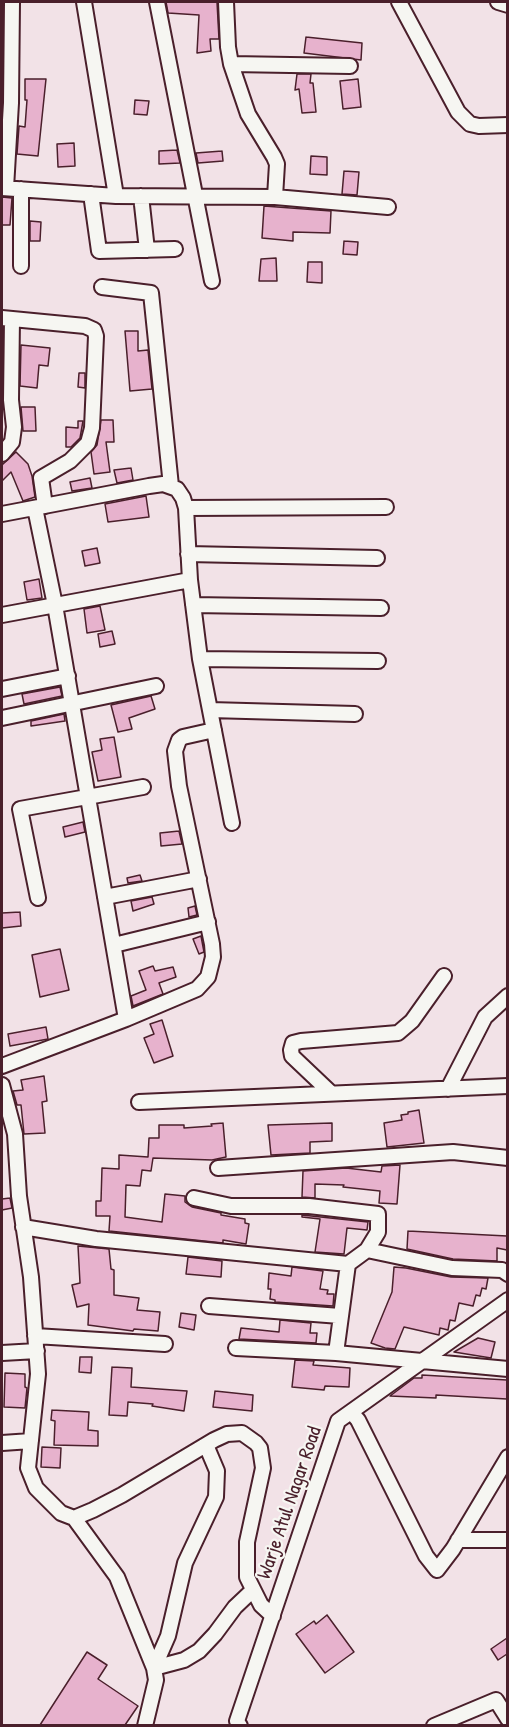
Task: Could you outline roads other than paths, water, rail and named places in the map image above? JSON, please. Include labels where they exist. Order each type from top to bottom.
[{"type":"street","points":[[12,2],[6,38],[4,188],[116,196],[275,197],[388,207]]},
{"type":"street","points":[[84,2],[116,196]]},
{"type":"street","points":[[157,2],[212,280]]},
{"type":"street","points":[[226,2],[231,64],[248,114],[277,164],[275,197]]},
{"type":"street","points":[[399,2],[458,112],[470,124],[507,125]]},
{"type":"street","points":[[498,2],[507,5]]},
{"type":"street","points":[[231,64],[350,66]]},
{"type":"street","points":[[21,189],[21,266]]},
{"type":"street","points":[[91,194],[99,251],[175,249]]},
{"type":"street","points":[[141,196],[147,250]]},
{"type":"street","points":[[102,287],[151,293],[171,486]]},
{"type":"street","points":[[2,454],[12,442],[14,427],[7,318],[86,326],[93,330],[96,336],[92,428],[88,443],[70,461],[41,477],[40,507],[126,1019]]},
{"type":"street","points":[[2,514],[149,486],[171,486],[177,489],[186,508],[190,580],[200,659],[232,823]]},
{"type":"street","points":[[186,508],[386,507]]},
{"type":"street","points":[[188,554],[377,558]]},
{"type":"street","points":[[2,615],[190,580]]},
{"type":"street","points":[[193,605],[381,608]]},
{"type":"street","points":[[200,659],[378,661]]},
{"type":"street","points":[[2,689],[68,676]]},
{"type":"street","points":[[2,718],[156,686]]},
{"type":"street","points":[[210,710],[355,714]]},
{"type":"street","points":[[2,1066],[126,1019],[197,989],[208,977],[213,957],[208,922],[179,786],[175,751],[178,740],[183,736],[214,730]]},
{"type":"street","points":[[38,898],[20,809],[88,795],[143,787]]},
{"type":"street","points":[[105,897],[199,879]]},
{"type":"street","points":[[114,945],[208,922]]},
{"type":"street","points":[[332,1093],[292,1056],[293,1043],[398,1033],[412,1020],[444,976]]},
{"type":"street","points":[[448,1089],[485,1017],[507,996]]},
{"type":"street","points":[[2,1085],[5,1109],[15,1134],[19,1196],[31,1277],[37,1351],[38,1374],[28,1468],[36,1488],[62,1512],[74,1518],[117,1577],[154,1668],[156,1680],[145,1725]]},
{"type":"street","points":[[139,1102],[507,1086]]},
{"type":"street","points":[[218,1168],[453,1152],[507,1158]]},
{"type":"street","points":[[23,1227],[96,1239],[348,1264],[367,1250],[378,1233],[378,1214],[309,1206],[231,1206],[194,1198]]},
{"type":"street","points":[[367,1250],[452,1268],[502,1270],[507,1274]]},
{"type":"street","points":[[336,1353],[348,1264]]},
{"type":"street","name":"Warje Atul Nagar Road","points":[[240,1725],[237,1721],[338,1421],[507,1300]]},
{"type":"street","points":[[209,1306],[340,1316]]},
{"type":"street","points":[[35,1336],[165,1344]]},
{"type":"street","points":[[236,1348],[336,1353],[507,1369]]},
{"type":"street","points":[[2,1353],[37,1351]]},
{"type":"street","points":[[351,1412],[358,1420],[426,1556],[438,1570],[507,1457]]},
{"type":"street","points":[[74,1518],[122,1495],[227,1434],[242,1433],[260,1448],[263,1468],[249,1530],[246,1555],[247,1577],[261,1605],[273,1616]]},
{"type":"street","points":[[2,1443],[31,1442]]},
{"type":"street","points":[[154,1668],[168,1636],[184,1563],[216,1497],[217,1472],[206,1446]]},
{"type":"street","points":[[458,1540],[507,1540]]},
{"type":"street","points":[[154,1668],[184,1660],[198,1651],[215,1634],[235,1607],[253,1590]]},
{"type":"street","points":[[434,1725],[496,1700],[507,1719]]}]
